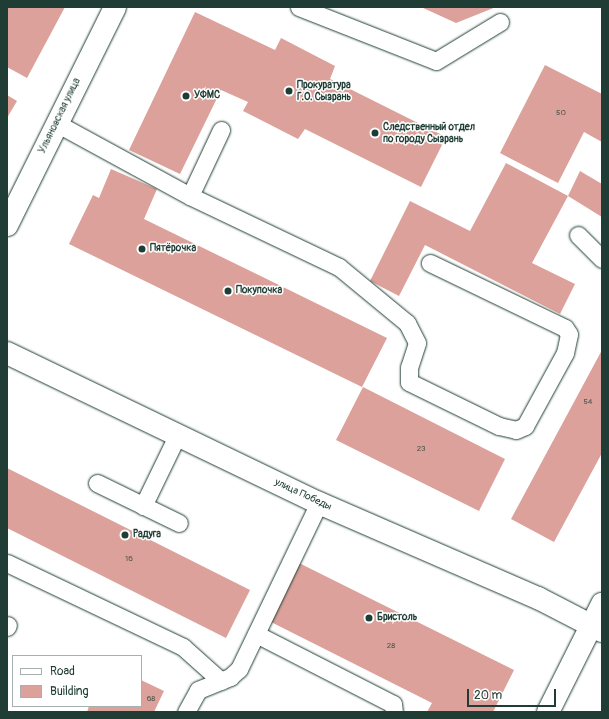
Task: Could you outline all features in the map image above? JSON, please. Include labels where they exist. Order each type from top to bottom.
[{"type":"main road","name":"Ульяновская улица","points":[[7,225],[56,123],[115,7]]},
{"type":"main road","name":"улица Победы","points":[[7,353],[319,503],[538,598],[597,629]]},
{"type":"main road","points":[[548,712],[597,629],[602,604]]},
{"type":"lane","points":[[299,7],[436,61],[500,22]]},
{"type":"lane","points":[[56,123],[190,196],[339,267],[396,312],[407,323],[417,343],[409,367],[409,382],[499,426],[516,430],[526,426],[565,353],[569,334],[565,328],[430,263]]},
{"type":"lane","points":[[190,196],[221,130]]},
{"type":"lane","points":[[578,235],[602,259]]},
{"type":"lane","points":[[143,506],[178,434]]},
{"type":"lane","points":[[98,483],[179,523]]},
{"type":"lane","points":[[186,712],[198,690],[230,677],[239,669],[319,503]]},
{"type":"lane","points":[[7,563],[183,647],[221,681]]},
{"type":"lane","points":[[256,634],[393,704],[394,712]]},
{"type":"building","points":[[7,7],[65,7],[27,78],[7,67]]},
{"type":"building","points":[[421,7],[496,7],[456,23]]},
{"type":"building","points":[[195,12],[275,50],[281,38],[335,66],[330,79],[446,137],[421,187],[305,129],[298,139],[243,111],[248,102],[221,90],[180,174],[129,150]]},
{"type":"building","points":[[545,65],[602,94],[602,142],[584,132],[558,183],[500,153]]},
{"type":"building","points":[[7,95],[17,101],[7,118]]},
{"type":"building","points":[[506,163],[568,196],[532,263],[575,284],[560,314],[425,245],[399,296],[370,281],[410,201],[470,231]]},
{"type":"building","name":"Покупочка","points":[[111,169],[157,189],[144,219],[387,338],[362,387],[69,244],[93,195],[99,198]]},
{"type":"building","points":[[580,171],[602,184],[602,217],[568,196]]},
{"type":"building","points":[[602,350],[602,453],[554,542],[511,519]]},
{"type":"building","points":[[363,387],[505,459],[479,511],[336,440]]},
{"type":"building","points":[[7,468],[250,590],[226,638],[7,528]]},
{"type":"building","points":[[299,563],[514,670],[493,712],[427,712],[432,703],[269,621]]},
{"type":"building","points":[[142,680],[164,691],[154,712],[87,712],[89,707],[142,707]]},
{"type":"place","name":"Прокуратура Г.О. Сызрань","points":[[289,91]]},
{"type":"place","name":"УФМС","points":[[186,96]]},
{"type":"place","name":"Следственный отдел по городу Сызрань","points":[[375,133]]},
{"type":"place","name":"Пятёрочка","points":[[142,249]]},
{"type":"place","name":"Покупочка","points":[[228,291]]},
{"type":"place","name":"Радуга","points":[[125,535]]},
{"type":"place","name":"Бристоль","points":[[369,618]]}]
